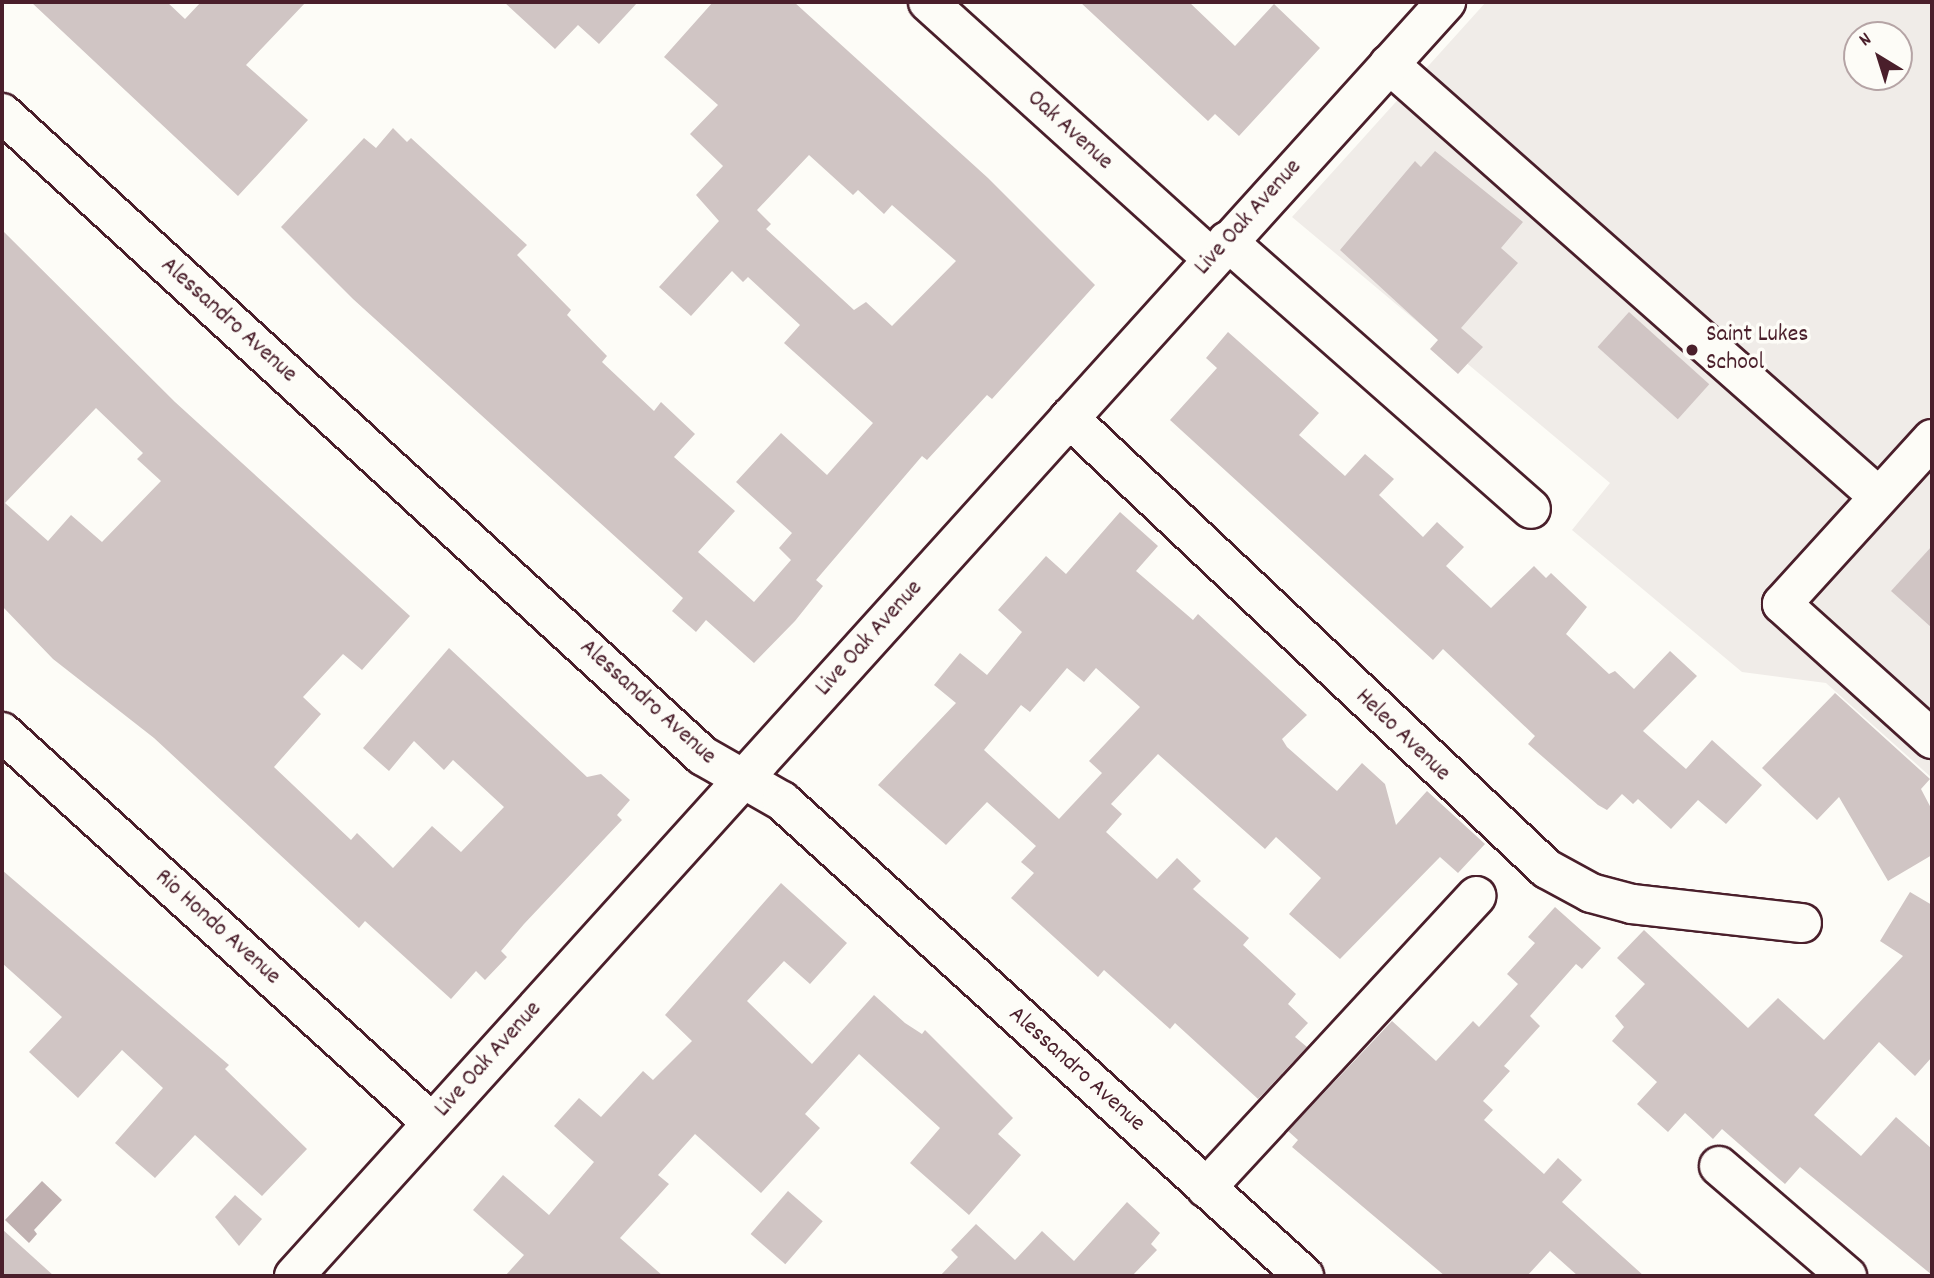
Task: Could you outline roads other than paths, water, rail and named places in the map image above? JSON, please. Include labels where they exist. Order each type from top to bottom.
[{"type":"street","name":"Oak Avenue","points":[[928,2],[1531,509]]},
{"type":"street","name":"Live Oak Avenue","points":[[294,1276],[1446,2]]},
{"type":"street","points":[[1389,64],[1878,496]]},
{"type":"street","name":"Alessandro Avenue","points":[[2,113],[704,756],[740,780],[782,801],[1206,1188],[1292,1272]]},
{"type":"street","name":"Heleo Avenue","points":[[1069,418],[1547,869],[1591,893],[1632,904],[1802,923]]},
{"type":"street","points":[[1932,439],[1782,604],[1932,739]]},
{"type":"street","name":"Rio Hondo Avenue","points":[[2,732],[432,1123]]},
{"type":"street","points":[[1206,1188],[1476,896]]},
{"type":"street","points":[[1719,1166],[1847,1276]]},
{"type":"place","name":"Saint Lukes School","points":[[1692,350]]}]
